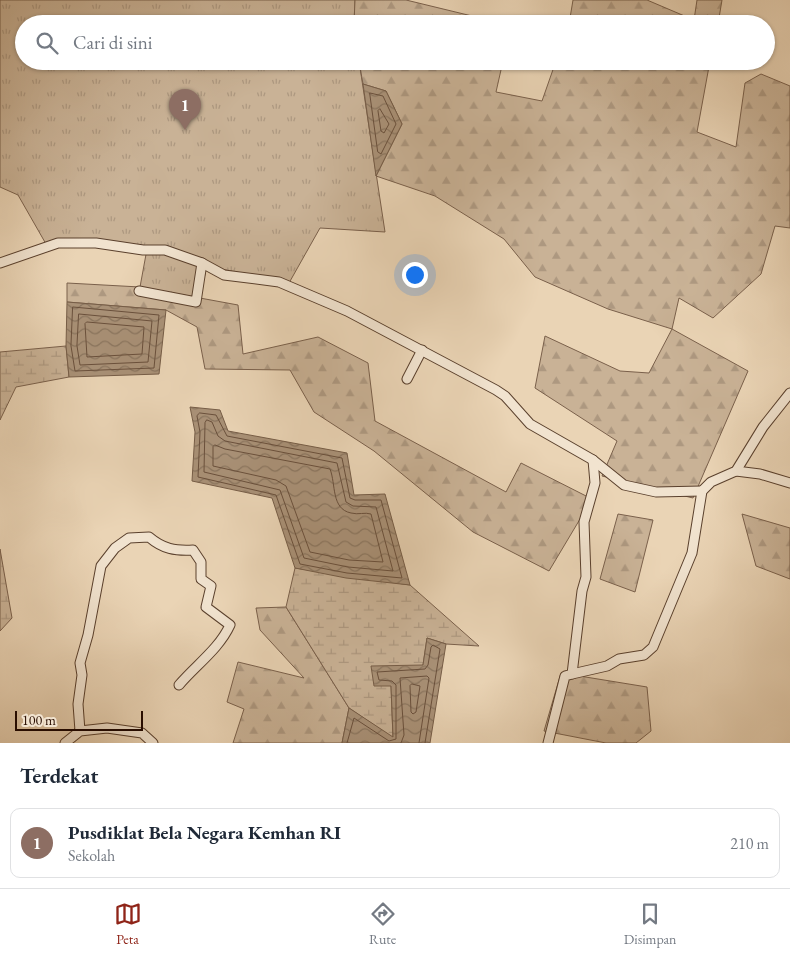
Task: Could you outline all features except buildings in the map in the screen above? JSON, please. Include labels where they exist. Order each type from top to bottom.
[{"type":"street","points":[[0,253],[2,262],[49,244],[96,243],[142,250],[165,250],[202,263],[224,276],[279,282],[348,312],[496,390],[505,396],[530,424],[593,460],[624,485],[656,492],[702,490],[711,482],[736,471],[760,474],[790,483]]},
{"type":"street","points":[[139,291],[196,302],[202,263]]},
{"type":"street","points":[[407,379],[422,350]]},
{"type":"street","points":[[736,471],[763,426],[790,393]]},
{"type":"street","points":[[572,674],[582,591],[586,577],[584,522],[595,483],[593,460]]},
{"type":"street","points":[[548,743],[565,676],[606,666],[619,659],[644,654],[653,647],[692,552],[702,490]]},
{"type":"street","points":[[80,731],[78,704],[82,676],[80,664],[101,566],[115,548],[129,538],[149,537],[161,547],[179,551],[193,550],[202,562],[201,579],[211,586],[206,606],[230,625],[222,641],[179,685]]},
{"type":"street","points":[[65,743],[80,731],[106,728],[142,733],[153,743]]},
{"type":"green space","points":[[0,0],[355,0],[354,15],[15,15],[15,70],[360,70],[385,232],[320,228],[289,283],[207,266],[199,299],[140,287],[147,249],[46,244],[18,195],[0,187]]},
{"type":"green space","points":[[355,0],[406,0],[468,15],[354,15]]},
{"type":"green space","points":[[573,0],[647,0],[682,15],[570,15]]},
{"type":"green space","points":[[697,0],[722,0],[720,15],[695,15]]},
{"type":"green space","points":[[361,70],[501,70],[496,92],[542,101],[553,70],[708,70],[697,132],[736,147],[745,83],[761,74],[790,86],[790,228],[775,226],[761,274],[713,318],[679,298],[672,329],[608,309],[535,277],[504,239],[435,196],[376,176],[402,124],[386,91],[363,84]]},
{"type":"green space","points":[[67,283],[140,287],[238,305],[243,354],[318,337],[368,363],[375,421],[506,492],[521,463],[592,499],[549,571],[473,532],[374,451],[314,412],[290,370],[205,369],[197,327],[166,310],[67,302]]},
{"type":"green space","points":[[672,329],[748,371],[693,498],[602,476],[617,441],[535,388],[545,336],[620,371],[649,373]]},
{"type":"green space","points":[[66,346],[69,377],[16,387],[0,420],[0,352]]},
{"type":"green space","points":[[618,514],[653,520],[635,592],[600,579]]},
{"type":"green space","points":[[742,514],[790,528],[790,579],[756,566]]},
{"type":"green space","points":[[0,549],[12,618],[0,631]]},
{"type":"green space","points":[[295,568],[410,585],[479,646],[446,644],[427,638],[423,665],[391,686],[393,738],[349,708],[286,607]]},
{"type":"green space","points":[[286,607],[349,708],[342,743],[233,743],[244,709],[227,702],[238,662],[304,678],[260,630],[256,608]]},
{"type":"green space","points":[[561,673],[647,687],[651,731],[636,743],[606,743],[544,731]]},
{"type":"water","points":[[363,84],[386,91],[402,124],[376,176]]},
{"type":"water","points":[[67,302],[166,310],[159,374],[69,377],[66,346]]},
{"type":"water","points":[[190,407],[220,410],[228,431],[347,453],[354,495],[385,494],[410,585],[346,578],[295,568],[272,498],[192,481],[195,432]]},
{"type":"water","points":[[427,638],[446,644],[430,743],[342,743],[349,708],[393,737],[391,686],[374,686],[371,666],[423,665]]},
{"type":"place","name":"Pusdiklat Bela Negara Kemhan RI","points":[[185,130]]}]
